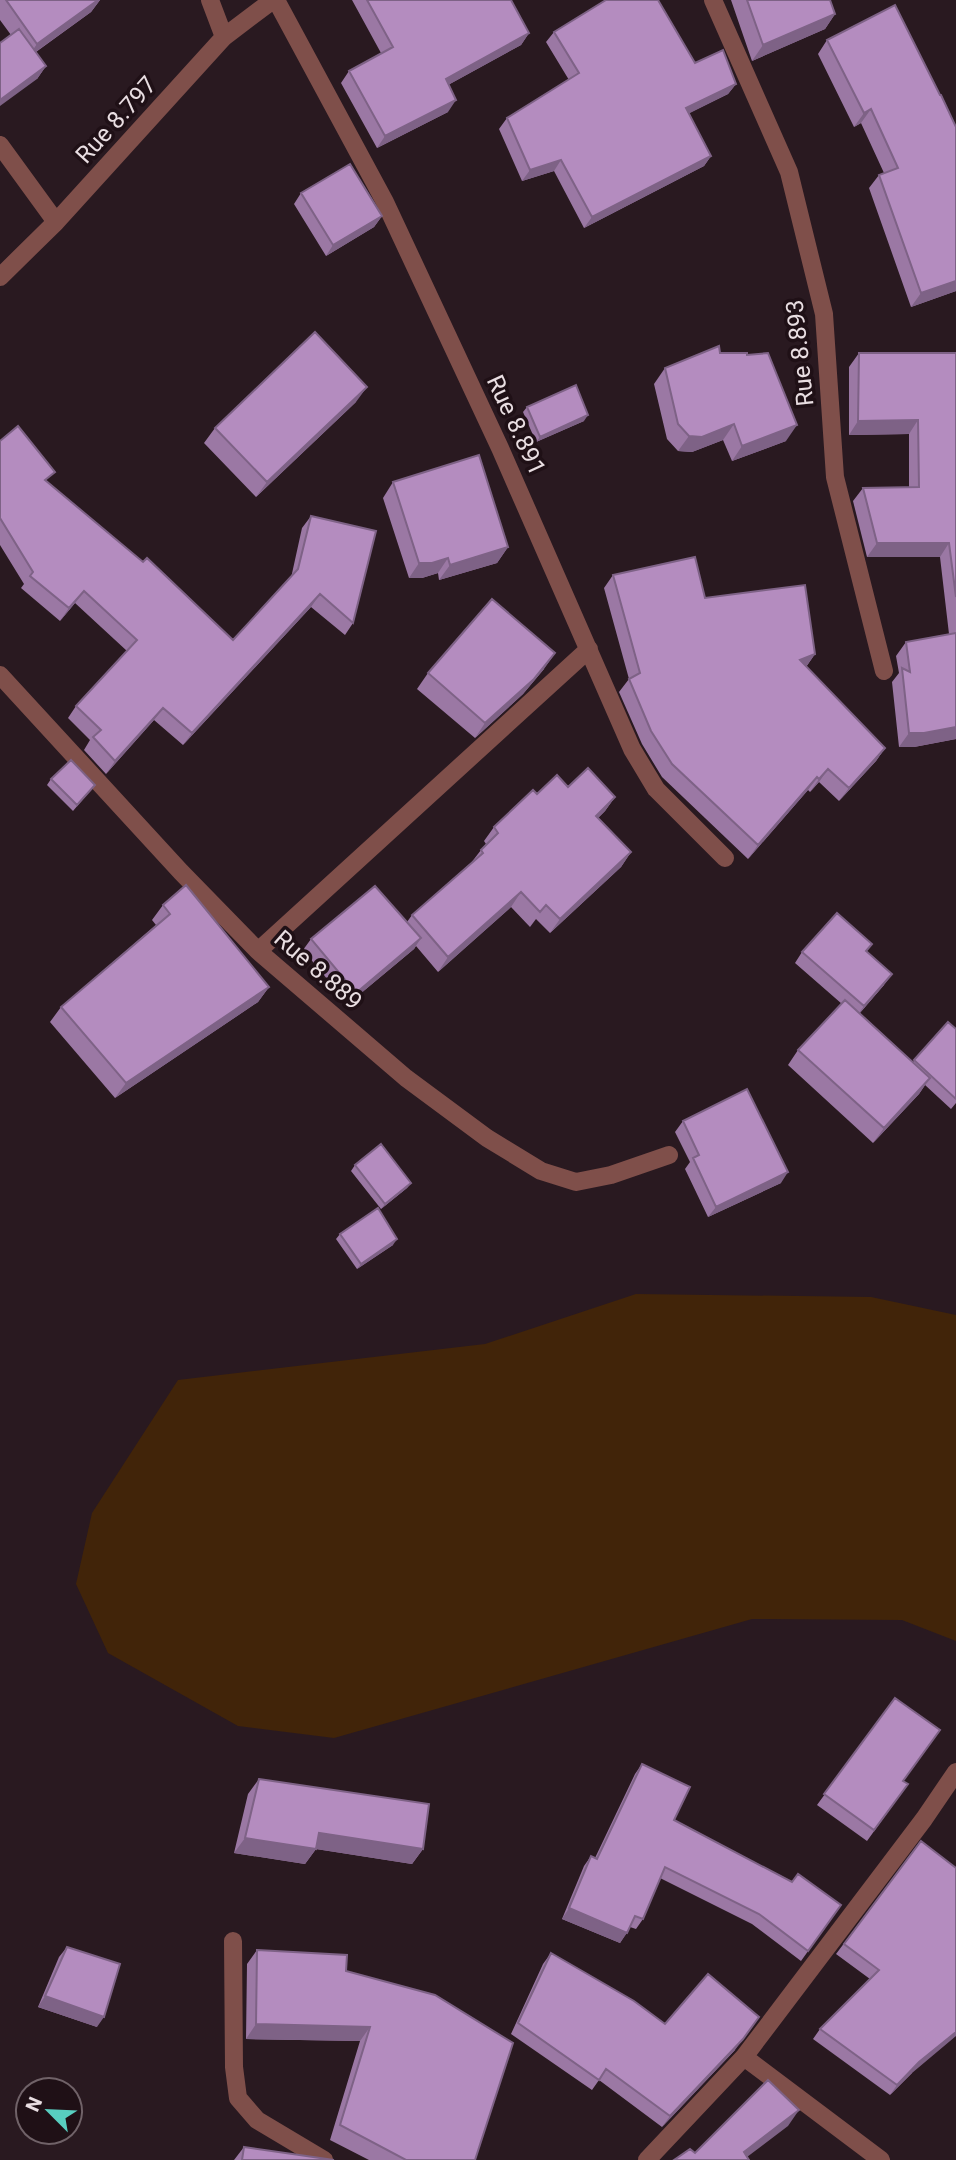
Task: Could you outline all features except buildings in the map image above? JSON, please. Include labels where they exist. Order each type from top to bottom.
[{"type":"street","points":[[210,0],[224,37]]},
{"type":"street","name":"Rue 8.797","points":[[0,277],[56,222],[224,37],[274,0]]},
{"type":"street","name":"Rue 8.891","points":[[274,0],[385,202],[632,749],[656,789],[725,858]]},
{"type":"street","name":"Rue 8.893","points":[[713,0],[789,172],[824,314],[835,477],[884,671]]},
{"type":"street","points":[[0,145],[56,222]]},
{"type":"street","points":[[258,951],[589,649]]},
{"type":"street","name":"Rue 8.889","points":[[0,675],[181,872],[258,951],[406,1078],[486,1138],[541,1171],[576,1182],[611,1175],[670,1155]]},
{"type":"street","points":[[647,2160],[744,2057],[924,1819],[956,1772]]},
{"type":"street","points":[[233,1941],[234,2067],[238,2098],[257,2120],[324,2160]]},
{"type":"street","points":[[744,2057],[881,2160]]},
{"type":"shaded area","points":[[636,1294],[871,1297],[956,1315],[956,1641],[902,1620],[752,1619],[334,1738],[238,1726],[108,1653],[76,1584],[92,1513],[178,1380],[485,1344]]}]
